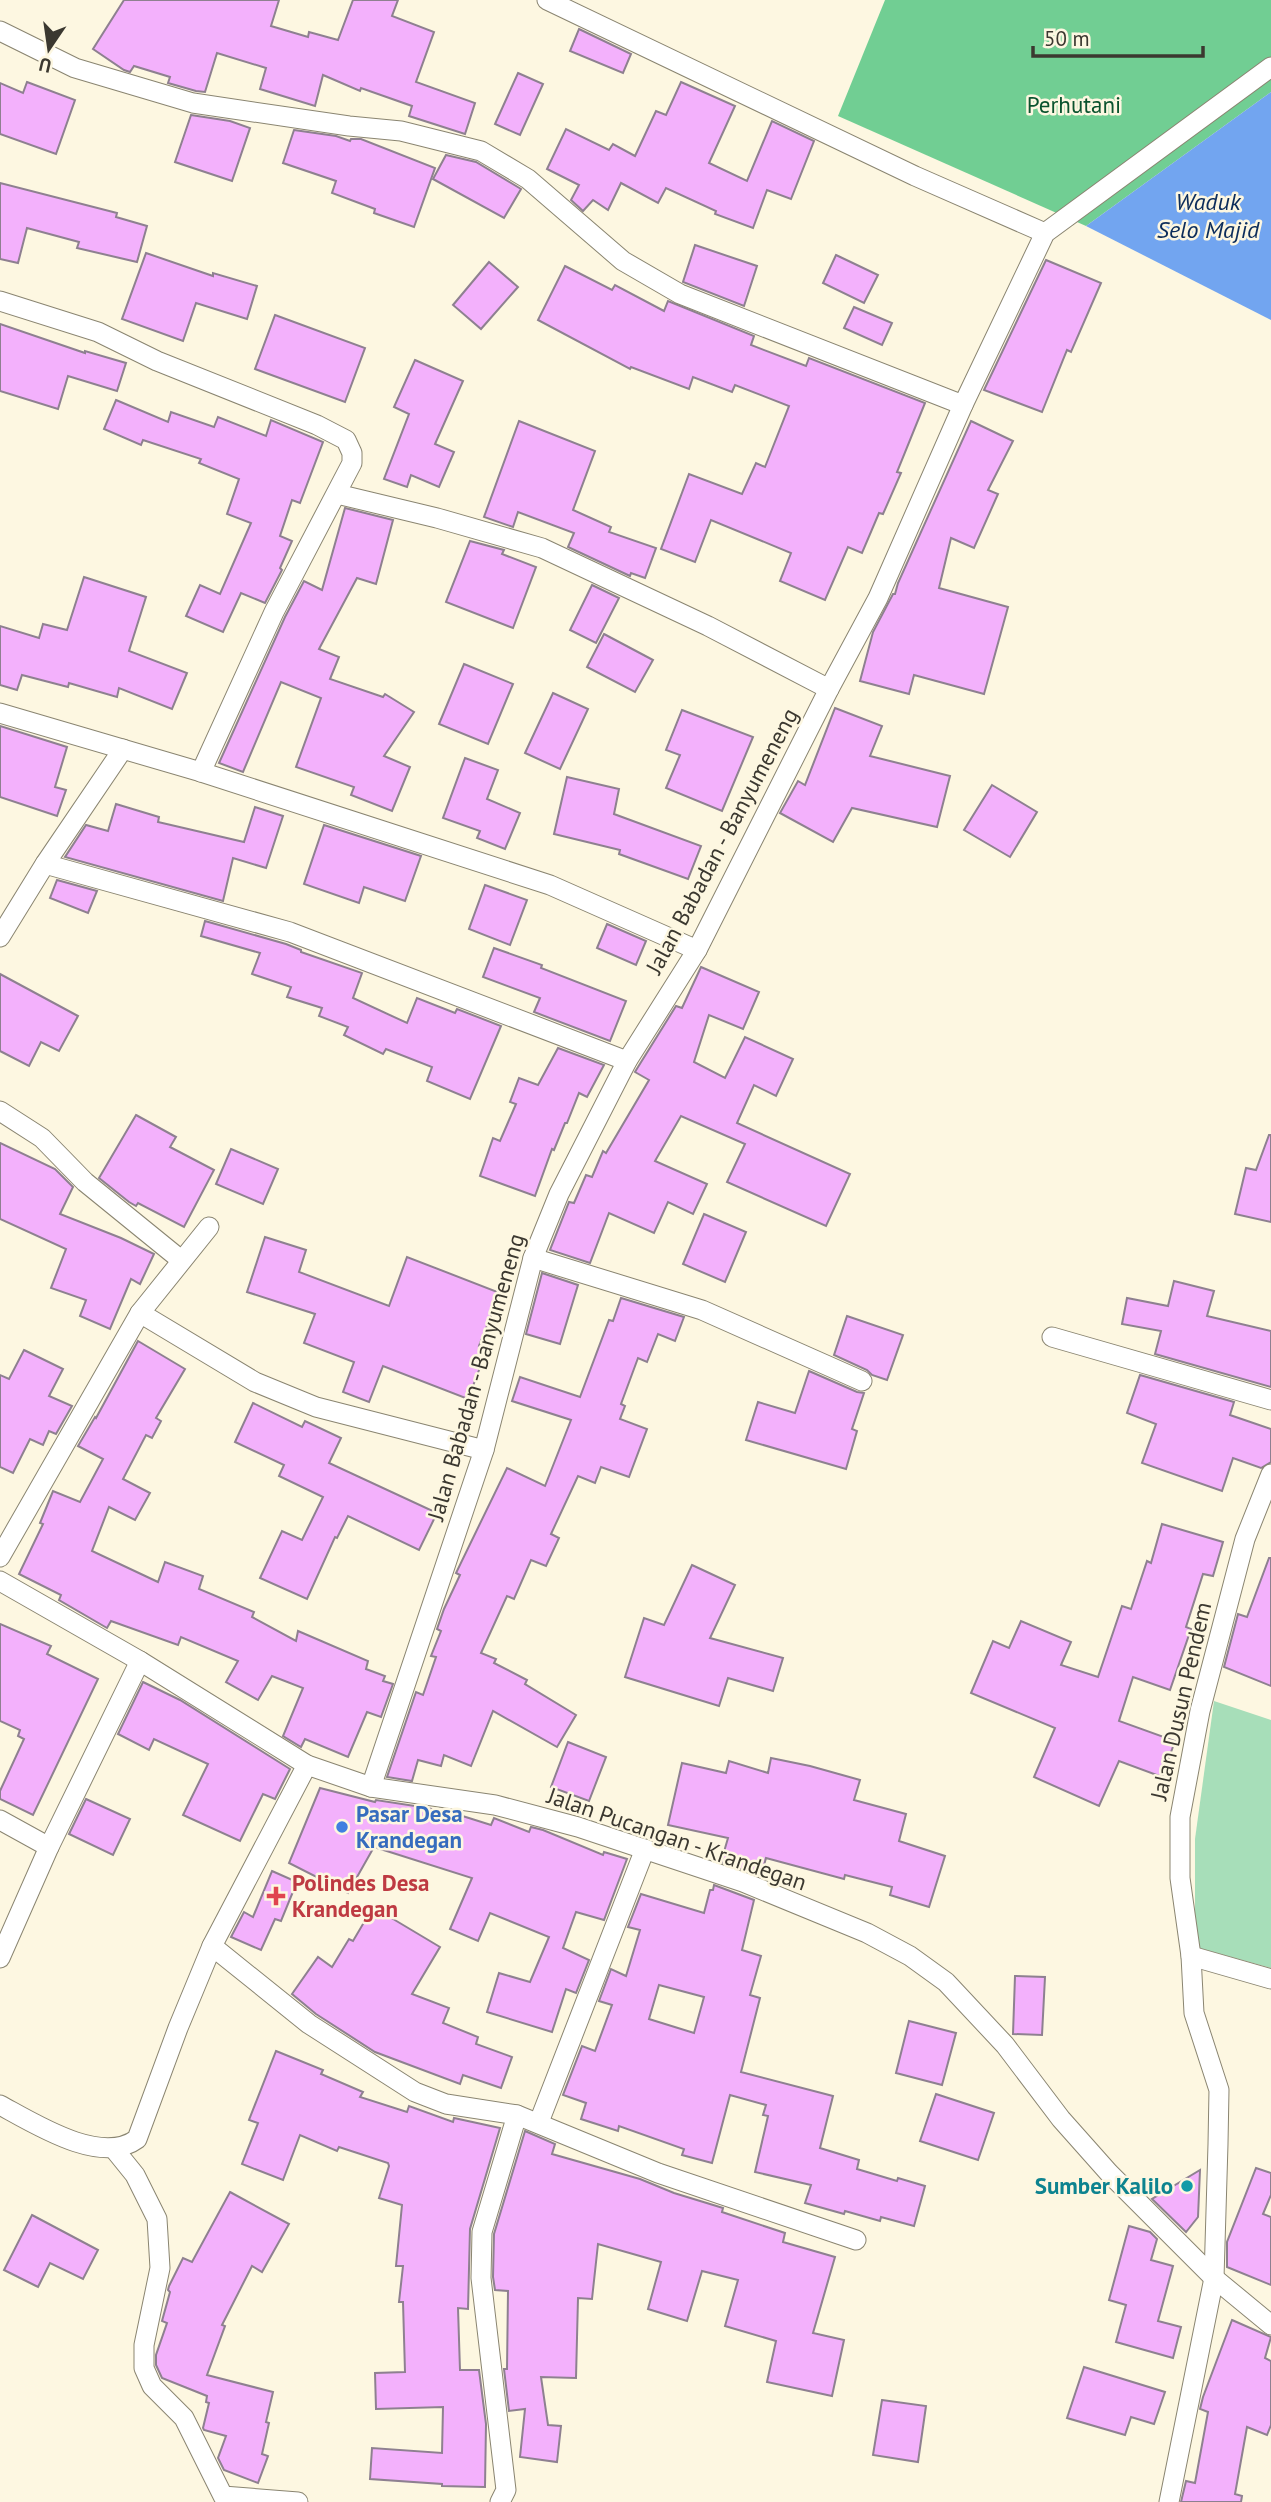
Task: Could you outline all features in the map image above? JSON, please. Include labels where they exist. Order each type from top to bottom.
[{"type":"street","points":[[547,0],[915,176],[1045,233]]},
{"type":"street","points":[[0,31],[75,68],[193,103],[401,131],[481,151],[528,179],[623,261],[680,294],[963,405]]},
{"type":"street","name":"Jalan Babadan - Banyumeneng","points":[[371,1787],[484,1450],[533,1258],[559,1194],[627,1061],[697,950],[878,598],[963,405],[1045,233],[1271,67]]},
{"type":"street","points":[[0,301],[98,332],[157,361],[317,425],[346,440],[352,453],[352,463],[274,612],[201,772]]},
{"type":"street","points":[[337,494],[437,518],[542,548],[708,626],[829,689]]},
{"type":"street","points":[[0,713],[201,772],[550,885],[697,950]]},
{"type":"street","points":[[0,937],[45,864],[124,749]]},
{"type":"street","points":[[45,864],[290,932],[627,1061]]},
{"type":"street","points":[[0,1111],[42,1138],[85,1182],[181,1260]]},
{"type":"street","points":[[0,1558],[140,1313],[209,1227]]},
{"type":"street","points":[[533,1258],[702,1310],[862,1381]]},
{"type":"street","points":[[140,1313],[255,1382],[316,1407],[484,1450]]},
{"type":"street","points":[[1052,1338],[1271,1400]]},
{"type":"street","name":"Jalan Dusun Pendem","points":[[1169,2502],[1213,2278],[1219,2090],[1194,2013],[1191,1956],[1180,1878],[1180,1817],[1200,1711],[1245,1539],[1271,1474]]},
{"type":"street","name":"Jalan Pucangan - Krandegan","points":[[0,1581],[140,1661],[307,1765],[371,1787],[495,1805],[578,1826],[743,1881],[867,1933],[910,1956],[946,1982],[1005,2045],[1061,2119],[1109,2173],[1213,2278],[1271,2325]]},
{"type":"street","points":[[0,1958],[49,1847],[140,1661]]},
{"type":"street","points":[[0,2105],[83,2145],[114,2149],[127,2147],[138,2139],[178,2028],[212,1946],[307,1765]]},
{"type":"street","points":[[0,1820],[49,1847]]},
{"type":"street","points":[[539,2122],[645,1849]]},
{"type":"street","points":[[212,1946],[309,2024],[415,2092],[446,2104],[517,2115],[539,2122],[658,2173],[856,2240]]},
{"type":"street","points":[[1191,1956],[1271,1979]]},
{"type":"street","points":[[500,2502],[506,2490],[481,2278],[482,2232],[517,2115]]},
{"type":"street","points":[[114,2149],[135,2175],[157,2219],[160,2268],[144,2345],[144,2368],[152,2386],[184,2418],[223,2496],[298,2502]]},
{"type":"green space","name":"Perhutani","points":[[885,0],[1271,0],[1271,92],[1086,226],[838,116]]},
{"type":"green space","points":[[1214,1701],[1271,1720],[1271,1968],[1195,1947],[1195,1839]]},
{"type":"water","name":"Waduk Selo Majid","points":[[1271,92],[1271,320],[1086,226]]},
{"type":"building","points":[[124,0],[279,0],[271,26],[308,37],[309,32],[338,40],[353,0],[398,0],[392,16],[434,32],[416,82],[475,103],[465,134],[409,116],[412,106],[361,88],[360,91],[323,75],[315,106],[260,89],[266,68],[217,53],[205,92],[168,83],[170,77],[134,66],[130,72],[124,70],[93,49]]},
{"type":"building","points":[[579,29],[631,54],[623,73],[570,51]]},
{"type":"building","points":[[518,73],[543,84],[520,135],[495,124]]},
{"type":"building","points":[[27,82],[75,100],[56,154],[0,134],[0,83],[23,93]]},
{"type":"building","points":[[681,82],[735,106],[709,163],[747,181],[772,121],[814,141],[791,199],[767,190],[753,228],[715,214],[716,211],[666,188],[658,203],[621,183],[608,210],[593,200],[583,211],[571,200],[579,185],[547,169],[566,129],[609,150],[613,144],[635,156],[656,111],[666,115]]},
{"type":"building","points":[[191,115],[230,121],[250,128],[232,181],[175,162]]},
{"type":"building","points":[[294,130],[336,136],[350,141],[361,139],[435,168],[414,227],[374,213],[375,209],[332,193],[336,181],[283,163]]},
{"type":"building","points":[[446,155],[476,162],[521,189],[504,218],[433,179]]},
{"type":"building","points":[[0,183],[117,213],[116,217],[147,226],[137,262],[77,248],[79,242],[27,228],[18,263],[0,259]]},
{"type":"building","points":[[695,245],[757,266],[744,306],[683,282]]},
{"type":"building","points":[[146,253],[213,276],[213,273],[257,286],[247,319],[196,303],[183,341],[122,319]]},
{"type":"building","points":[[836,255],[878,275],[864,303],[823,283]]},
{"type":"building","points":[[1046,260],[1101,283],[1071,352],[1067,350],[1042,412],[984,390]]},
{"type":"building","points":[[489,262],[518,287],[481,329],[453,305]]},
{"type":"building","points":[[565,266],[612,290],[615,285],[664,311],[668,301],[754,336],[751,345],[806,366],[809,358],[925,403],[897,472],[901,473],[883,514],[879,513],[862,553],[848,547],[825,600],[780,581],[791,553],[711,520],[695,562],[661,549],[689,474],[742,494],[756,463],[765,467],[789,406],[735,385],[732,392],[693,377],[689,389],[631,367],[630,369],[538,320]]},
{"type":"building","points":[[854,307],[892,323],[882,345],[844,328]]},
{"type":"building","points":[[275,315],[365,348],[345,402],[255,369]]},
{"type":"building","points":[[0,324],[85,353],[126,363],[117,391],[68,376],[58,409],[0,391]]},
{"type":"building","points":[[415,360],[463,381],[435,444],[454,452],[439,487],[411,475],[407,487],[384,479],[409,414],[394,407]]},
{"type":"building","points":[[116,400],[168,422],[171,412],[214,427],[218,417],[266,436],[271,420],[323,442],[300,503],[292,500],[280,536],[292,541],[280,568],[282,570],[265,603],[241,593],[223,632],[186,616],[200,585],[220,594],[251,523],[227,514],[239,479],[199,463],[201,459],[143,440],[141,445],[104,429]]},
{"type":"building","points":[[519,421],[595,451],[573,510],[611,527],[609,532],[656,548],[645,578],[631,573],[630,576],[568,547],[574,533],[518,512],[513,527],[484,517]]},
{"type":"building","points":[[971,421],[1013,441],[988,490],[998,494],[974,548],[951,538],[939,588],[1008,607],[984,694],[914,675],[909,694],[860,681],[873,632],[895,594]]},
{"type":"building","points":[[345,508],[393,520],[376,584],[357,578],[319,649],[339,657],[330,679],[383,697],[385,694],[414,712],[384,756],[410,767],[392,811],[351,795],[354,787],[296,767],[321,698],[281,682],[243,772],[219,763],[304,581],[322,590]]},
{"type":"building","points":[[470,541],[504,550],[502,554],[536,567],[513,628],[446,602]]},
{"type":"building","points":[[84,577],[146,597],[129,651],[187,673],[172,709],[119,688],[117,697],[69,683],[68,687],[22,675],[17,690],[0,685],[0,626],[39,638],[43,624],[67,630]]},
{"type":"building","points":[[592,585],[619,598],[596,643],[570,630]]},
{"type":"building","points":[[604,634],[653,660],[635,692],[587,667]]},
{"type":"building","points":[[464,664],[513,684],[488,744],[439,724]]},
{"type":"building","points":[[553,693],[588,709],[560,769],[525,753]]},
{"type":"building","points":[[835,708],[882,726],[870,756],[950,776],[937,827],[852,808],[833,842],[780,813],[798,781],[805,785]]},
{"type":"building","points":[[682,710],[753,737],[722,811],[666,788],[680,755],[666,750]]},
{"type":"building","points":[[0,726],[67,747],[55,787],[66,790],[57,816],[0,797]]},
{"type":"building","points":[[465,758],[498,770],[487,799],[520,813],[505,849],[477,838],[480,831],[443,818]]},
{"type":"building","points":[[567,777],[619,789],[614,814],[701,846],[688,879],[619,854],[620,850],[554,834]]},
{"type":"building","points":[[992,785],[1037,812],[1010,857],[964,830]]},
{"type":"building","points":[[116,804],[159,817],[158,822],[244,842],[255,807],[283,816],[266,868],[233,858],[223,901],[65,857],[86,825],[108,831]]},
{"type":"building","points":[[324,825],[421,856],[405,901],[364,887],[359,903],[304,884]]},
{"type":"building","points":[[57,880],[97,891],[88,913],[50,898]]},
{"type":"building","points":[[485,885],[527,900],[510,945],[469,929]]},
{"type":"building","points":[[205,921],[286,944],[301,952],[362,973],[353,998],[407,1023],[417,998],[455,1013],[457,1009],[501,1026],[470,1099],[427,1081],[432,1067],[386,1049],[383,1054],[344,1035],[348,1027],[319,1016],[322,1008],[287,997],[291,987],[252,974],[260,953],[201,936]]},
{"type":"building","points":[[607,924],[646,941],[636,965],[597,948]]},
{"type":"building","points":[[494,948],[542,965],[541,968],[626,1001],[610,1041],[534,1012],[540,998],[483,977]]},
{"type":"building","points":[[701,967],[759,992],[743,1029],[709,1015],[694,1062],[725,1078],[745,1037],[793,1059],[776,1096],[754,1085],[737,1123],[850,1174],[826,1226],[727,1182],[745,1144],[681,1116],[655,1161],[707,1184],[693,1214],[668,1202],[654,1233],[609,1213],[590,1263],[550,1250],[569,1202],[574,1203],[586,1175],[592,1177],[603,1151],[606,1153],[649,1080],[635,1072],[676,1006],[682,1008]]},
{"type":"building","points":[[0,974],[78,1016],[59,1051],[41,1042],[29,1066],[0,1051]]},
{"type":"building","points":[[558,1048],[604,1065],[587,1097],[579,1093],[554,1150],[552,1149],[535,1196],[480,1176],[493,1138],[500,1141],[516,1104],[510,1102],[519,1078],[538,1085]]},
{"type":"building","points":[[136,1115],[176,1137],[170,1147],[214,1170],[184,1227],[138,1203],[136,1206],[129,1202],[99,1178]]},
{"type":"building","points":[[1269,1135],[1271,1222],[1235,1214],[1246,1168],[1256,1170]]},
{"type":"building","points":[[0,1143],[55,1169],[73,1187],[60,1214],[154,1254],[140,1284],[131,1279],[110,1329],[80,1316],[86,1300],[51,1288],[66,1249],[0,1219]]},
{"type":"building","points":[[231,1149],[278,1169],[263,1204],[216,1184]]},
{"type":"building","points":[[704,1214],[746,1232],[725,1282],[683,1264]]},
{"type":"building","points":[[265,1237],[306,1250],[299,1272],[389,1306],[407,1257],[500,1293],[479,1346],[487,1349],[468,1399],[383,1366],[369,1402],[343,1392],[354,1362],[304,1343],[315,1314],[247,1292]]},
{"type":"building","points":[[542,1273],[578,1285],[560,1344],[526,1334]]},
{"type":"building","points":[[1174,1281],[1214,1291],[1207,1316],[1271,1331],[1271,1387],[1155,1354],[1161,1331],[1122,1324],[1127,1298],[1168,1306]]},
{"type":"building","points":[[621,1298],[684,1317],[675,1341],[658,1334],[647,1362],[638,1358],[621,1404],[625,1406],[620,1419],[647,1429],[629,1477],[601,1467],[595,1483],[578,1476],[551,1534],[559,1538],[546,1566],[531,1560],[514,1599],[507,1596],[481,1653],[496,1659],[494,1663],[527,1680],[525,1684],[576,1715],[557,1747],[493,1711],[471,1766],[444,1755],[441,1766],[418,1760],[412,1781],[387,1777],[416,1692],[423,1695],[436,1657],[431,1656],[441,1631],[437,1629],[460,1575],[456,1573],[507,1468],[545,1486],[571,1420],[512,1401],[520,1377],[580,1397],[609,1320],[613,1321]]},
{"type":"building","points":[[847,1316],[903,1335],[887,1380],[834,1355]]},
{"type":"building","points":[[138,1341],[185,1369],[156,1418],[161,1421],[152,1438],[146,1435],[123,1479],[150,1493],[135,1520],[109,1507],[92,1551],[158,1582],[165,1562],[203,1576],[199,1589],[254,1612],[252,1617],[296,1641],[298,1631],[368,1661],[366,1669],[385,1676],[383,1681],[393,1684],[381,1717],[367,1712],[348,1757],[305,1739],[301,1747],[283,1736],[303,1688],[272,1676],[258,1700],[226,1682],[238,1661],[181,1637],[178,1645],[111,1621],[107,1628],[59,1600],[61,1595],[19,1574],[43,1524],[40,1523],[53,1491],[80,1502],[103,1459],[78,1446]]},
{"type":"building","points":[[24,1350],[63,1369],[49,1396],[72,1406],[56,1434],[49,1431],[43,1445],[30,1439],[13,1473],[0,1467],[0,1375],[9,1379]]},
{"type":"building","points":[[809,1371],[864,1393],[852,1429],[857,1431],[846,1469],[746,1440],[758,1402],[795,1413]]},
{"type":"building","points":[[1140,1375],[1234,1402],[1230,1415],[1271,1429],[1271,1462],[1261,1468],[1233,1458],[1222,1491],[1142,1463],[1156,1424],[1127,1413]]},
{"type":"building","points":[[253,1403],[302,1427],[305,1421],[341,1438],[329,1463],[437,1513],[419,1550],[348,1516],[337,1538],[335,1537],[307,1599],[260,1578],[282,1531],[302,1540],[323,1497],[279,1476],[284,1465],[235,1442]]},
{"type":"building","points":[[1162,1524],[1223,1542],[1213,1576],[1203,1574],[1186,1627],[1191,1629],[1170,1690],[1133,1677],[1119,1721],[1175,1741],[1162,1777],[1119,1761],[1099,1806],[1034,1777],[1055,1728],[971,1693],[993,1641],[1009,1648],[1021,1621],[1071,1642],[1061,1665],[1098,1677],[1122,1606],[1131,1609],[1147,1561],[1151,1563]]},
{"type":"building","points":[[1269,1558],[1271,1686],[1224,1667],[1238,1614],[1247,1617]]},
{"type":"building","points":[[692,1565],[735,1585],[710,1638],[783,1658],[773,1691],[728,1678],[719,1706],[625,1677],[644,1618],[664,1625]]},
{"type":"building","points":[[0,1624],[51,1646],[47,1654],[98,1679],[33,1815],[0,1799],[0,1791],[24,1739],[18,1736],[20,1730],[0,1721]]},
{"type":"building","points":[[143,1682],[180,1700],[290,1769],[275,1799],[263,1794],[240,1841],[183,1815],[208,1764],[154,1739],[149,1750],[118,1734]]},
{"type":"building","points":[[568,1742],[606,1757],[589,1801],[551,1787]]},
{"type":"building","points":[[771,1758],[860,1780],[854,1800],[906,1814],[899,1841],[945,1856],[929,1907],[890,1895],[892,1887],[845,1875],[844,1879],[766,1858],[761,1876],[721,1862],[728,1838],[668,1825],[682,1763],[726,1773],[729,1761],[768,1773]]},
{"type":"building","points":[[320,1788],[375,1802],[428,1808],[452,1815],[453,1813],[491,1825],[494,1818],[529,1832],[531,1827],[543,1830],[603,1855],[604,1852],[627,1859],[604,1920],[576,1912],[563,1948],[589,1960],[576,1993],[566,1989],[552,2032],[487,2012],[499,1973],[530,1982],[549,1937],[490,1913],[478,1941],[450,1929],[472,1878],[374,1847],[348,1893],[289,1863]]},
{"type":"building","points":[[86,1799],[130,1819],[113,1855],[69,1834]]},
{"type":"building","points":[[272,1871],[297,1882],[281,1921],[275,1919],[261,1950],[231,1937],[244,1912],[253,1917]]},
{"type":"building","points":[[714,1885],[754,1900],[742,1950],[761,1956],[750,1995],[760,1998],[741,2072],[833,2096],[820,2148],[859,2160],[857,2169],[925,2186],[914,2226],[881,2217],[880,2221],[845,2211],[844,2214],[805,2203],[811,2185],[755,2172],[768,2116],[763,2115],[766,2105],[730,2095],[712,2163],[682,2155],[684,2149],[619,2126],[618,2131],[581,2119],[586,2103],[563,2095],[582,2046],[595,2051],[612,2005],[599,2001],[611,1969],[626,1976],[640,1930],[628,1927],[641,1894],[704,1913],[710,1890],[713,1890]],"holes":[[[659,1985],[704,1997],[694,2033],[649,2019]]]},
{"type":"building","points":[[373,1907],[440,1947],[412,1994],[449,2008],[443,2023],[478,2037],[476,2044],[512,2057],[501,2088],[463,2075],[460,2084],[375,2052],[316,2014],[292,1994],[318,1957],[332,1967],[349,1939],[353,1941]]},
{"type":"building","points":[[1015,1976],[1045,1977],[1042,2035],[1013,2034]]},
{"type":"building","points":[[909,2021],[956,2033],[942,2085],[896,2073]]},
{"type":"building","points":[[276,2051],[323,2070],[321,2074],[363,2092],[360,2097],[407,2112],[409,2106],[453,2122],[454,2118],[500,2128],[470,2229],[468,2309],[458,2308],[460,2370],[479,2370],[486,2424],[485,2487],[370,2479],[372,2448],[442,2453],[443,2407],[376,2409],[375,2373],[405,2372],[403,2302],[399,2302],[403,2266],[396,2266],[402,2205],[379,2198],[388,2163],[339,2147],[337,2151],[300,2135],[283,2180],[242,2164],[258,2123],[249,2120]]},
{"type":"building","points":[[936,2094],[994,2113],[978,2160],[920,2141]]},
{"type":"building","points":[[525,2131],[555,2144],[552,2154],[640,2179],[723,2208],[722,2212],[785,2233],[783,2242],[835,2257],[813,2333],[844,2340],[832,2396],[767,2382],[776,2341],[725,2326],[738,2280],[702,2271],[687,2321],[648,2309],[661,2262],[598,2244],[592,2299],[578,2298],[576,2378],[541,2377],[548,2425],[561,2426],[557,2462],[520,2457],[525,2409],[509,2411],[504,2369],[507,2369],[508,2291],[495,2290],[493,2277],[494,2234]]},
{"type":"building","points":[[1256,2168],[1271,2173],[1271,2195],[1263,2214],[1271,2217],[1271,2285],[1227,2267],[1227,2242]]},
{"type":"building","name":"Sumber Kalilo","points":[[1200,2170],[1198,2217],[1186,2232],[1152,2199]]},
{"type":"building","points":[[230,2192],[289,2224],[262,2272],[252,2266],[222,2325],[225,2326],[207,2375],[273,2392],[262,2454],[268,2456],[258,2483],[224,2470],[218,2458],[226,2436],[203,2428],[209,2403],[206,2402],[207,2396],[162,2378],[156,2365],[156,2355],[167,2323],[162,2321],[170,2292],[169,2286],[183,2258],[192,2262]]},
{"type":"building","points":[[32,2215],[98,2250],[83,2279],[50,2263],[38,2287],[4,2270]]},
{"type":"building","points":[[1129,2226],[1150,2232],[1157,2239],[1151,2260],[1173,2266],[1158,2321],[1181,2327],[1173,2358],[1116,2342],[1126,2305],[1109,2300]]},
{"type":"building","points":[[1232,2320],[1271,2337],[1265,2358],[1271,2361],[1271,2425],[1267,2435],[1247,2427],[1235,2494],[1242,2496],[1241,2502],[1181,2502],[1186,2481],[1195,2483],[1208,2412],[1200,2409]]},
{"type":"building","points":[[1084,2367],[1165,2392],[1154,2424],[1131,2417],[1125,2435],[1067,2418]]},
{"type":"building","points":[[882,2400],[926,2406],[918,2462],[873,2455]]},
{"type":"place","name":"Pasar Desa Krandegan","points":[[342,1827]]},
{"type":"place","name":"Polindes Desa Krandegan","points":[[276,1896]]},
{"type":"place","name":"Sumber Kalilo","points":[[1187,2186]]}]
